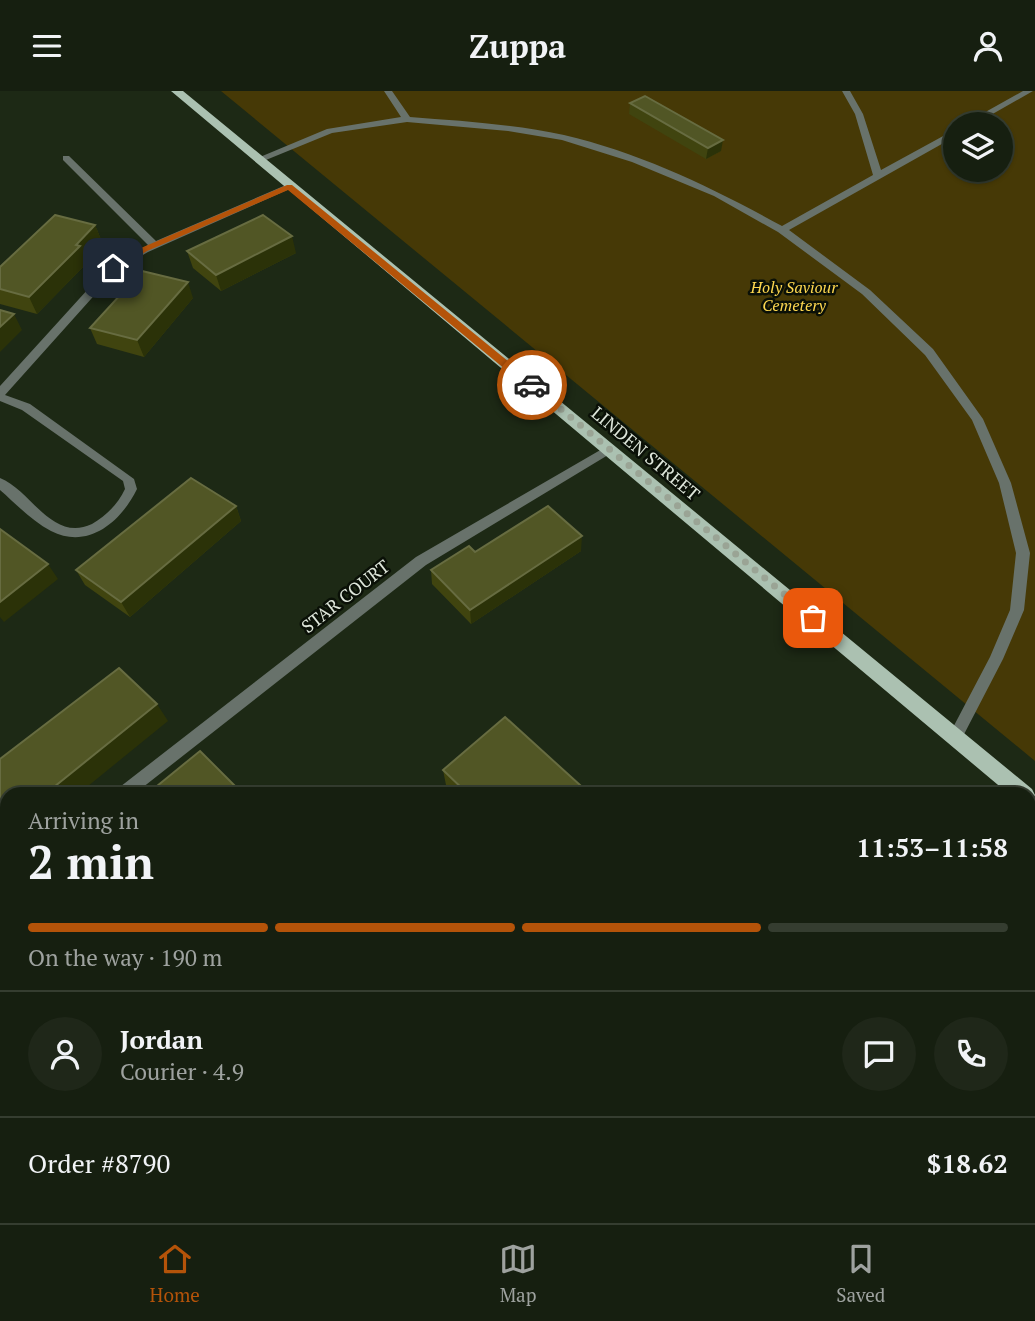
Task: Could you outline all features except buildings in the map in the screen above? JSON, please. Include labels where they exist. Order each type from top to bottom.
[{"type":"main road","name":"LINDEN STREET","points":[[176,91],[1016,787]]},
{"type":"street","points":[[388,91],[407,119]]},
{"type":"street","points":[[846,91],[859,114],[878,175]]},
{"type":"street","points":[[991,112],[1029,91]]},
{"type":"street","points":[[258,160],[330,131],[407,119],[508,128],[591,145],[717,194],[782,230],[866,292],[929,352],[977,419],[1004,483],[1023,553],[1017,610],[955,737]]},
{"type":"street","points":[[782,230],[943,139]]},
{"type":"street","points":[[66,159],[154,245]]},
{"type":"street","points":[[0,483],[58,530],[74,532],[95,529],[115,514],[126,502],[131,489],[128,479],[26,407],[0,395],[113,268],[154,245],[289,187]]},
{"type":"street","name":"STAR COURT","points":[[131,787],[421,561],[609,449]]},
{"type":"green space","name":"Holy Saviour Cemetery","points":[[221,91],[1035,91],[1035,761]]},
{"type":"way so far","points":[[532,385],[813,618]]},
{"type":"route","points":[[113,268],[144,250],[289,187],[532,385]]}]
